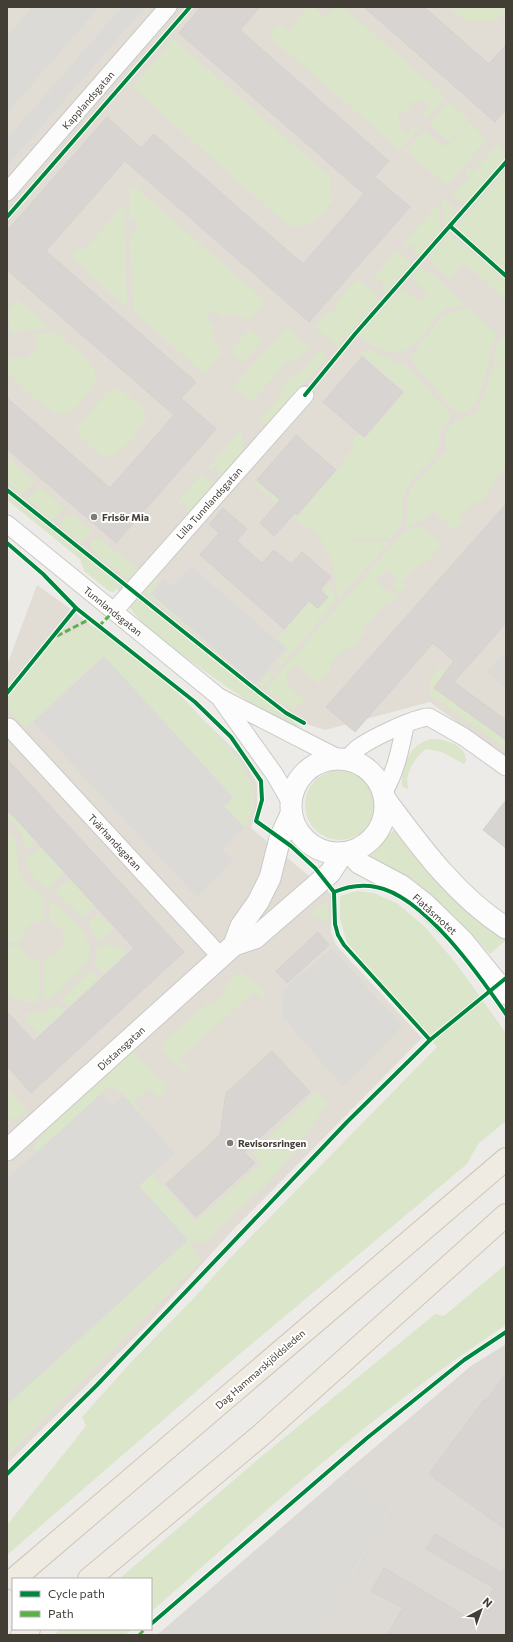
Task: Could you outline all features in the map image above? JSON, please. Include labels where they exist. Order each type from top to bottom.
[{"type":"main road","name":"Dag Hammarskjöldsleden","points":[[16,1578],[506,1159]]},
{"type":"main road","points":[[260,1436],[506,1215]]},
{"type":"main road","points":[[90,1578],[260,1436],[506,1236]]},
{"type":"street","name":"Kapplandsgatan","points":[[7,192],[168,7]]},
{"type":"street","name":"Lilla Tunnlandsgatan","points":[[114,611],[305,395]]},
{"type":"street","name":"Tunnlandsgatan","points":[[7,524],[219,697],[343,759]]},
{"type":"street","name":"Tunnlandsgatan","points":[[219,697],[275,775],[291,809]]},
{"type":"street","points":[[343,759],[358,748],[387,732],[405,726],[423,717],[429,717],[435,719],[464,737],[506,767]]},
{"type":"street","points":[[405,726],[392,780],[384,796],[385,813],[377,832],[368,843],[346,852],[333,853],[314,847],[299,833],[291,809],[294,789],[306,771],[318,763],[343,759],[359,764],[370,771],[378,781],[384,796],[442,873],[481,910],[506,928]]},
{"type":"street","name":"Tvärhandsgatan","points":[[9,727],[228,951]]},
{"type":"street","name":"Distansgatan","points":[[228,951],[241,926],[258,902],[270,878],[280,838],[291,809]]},
{"type":"street","name":"Distansgatan","points":[[10,1142],[228,951],[255,938],[330,873],[346,852]]},
{"type":"street","name":"Flatåsmotet","points":[[346,852],[360,863],[402,886],[425,904],[456,933],[479,959],[506,994]]},
{"type":"shaded area","points":[[7,7],[506,7],[506,758],[430,702],[325,730],[273,713],[211,667],[7,495]]},
{"type":"shaded area","points":[[32,7],[99,7],[7,113],[7,36]]},
{"type":"shaded area","points":[[122,7],[145,7],[7,166],[7,139]]},
{"type":"shaded area","points":[[191,566],[286,648],[255,684],[151,594],[164,578],[174,586]]},
{"type":"shaded area","points":[[37,585],[68,607],[179,697],[240,755],[257,783],[257,808],[251,828],[332,895],[331,932],[336,945],[422,1038],[230,1233],[148,1324],[7,1464],[7,665]]},
{"type":"shaded area","points":[[506,651],[506,689],[487,672]]},
{"type":"shaded area","points":[[104,656],[233,798],[224,806],[244,827],[222,851],[233,861],[197,897],[33,722]]},
{"type":"shaded area","points":[[332,948],[402,1026],[343,1087],[282,1016],[284,989]]},
{"type":"shaded area","points":[[101,1094],[112,1106],[123,1096],[175,1153],[139,1186],[188,1240],[7,1405],[7,1179]]},
{"type":"shaded area","points":[[506,1344],[506,1635],[316,1635],[392,1506],[341,1476],[471,1366]]},
{"type":"shaded area","points":[[341,1476],[392,1506],[316,1635],[157,1635]]},
{"type":"green space","points":[[308,7],[316,7],[316,10],[325,17],[334,7],[343,7],[445,96],[427,118],[423,114],[430,105],[427,103],[417,102],[409,104],[409,111],[398,112],[400,129],[406,135],[416,125],[419,128],[400,150],[270,37],[272,30],[277,24],[288,31]]},
{"type":"green space","points":[[449,7],[506,7],[506,10],[496,21],[465,21]]},
{"type":"green space","points":[[173,39],[330,177],[332,201],[313,224],[289,226],[132,87]]},
{"type":"green space","points":[[448,101],[469,119],[449,142],[431,125],[431,121]]},
{"type":"green space","points":[[468,122],[487,139],[447,186],[427,169],[429,166],[426,169],[406,150],[424,131],[446,147]]},
{"type":"green space","points":[[499,143],[506,153],[506,157],[466,202],[459,201],[452,196],[470,177],[465,172],[468,168],[473,172]]},
{"type":"green space","points":[[506,170],[506,271],[456,227]]},
{"type":"green space","points":[[136,188],[266,302],[249,322],[235,313],[221,317],[216,312],[208,313],[207,321],[214,325],[212,336],[222,353],[205,374],[134,312],[129,236],[137,229],[136,218],[130,219],[129,189]]},
{"type":"green space","points":[[443,198],[456,211],[445,226]]},
{"type":"green space","points":[[439,203],[441,230],[419,256],[412,253],[416,248],[410,243],[406,247],[403,244]]},
{"type":"green space","points":[[124,204],[127,305],[125,306],[73,259],[74,252],[85,249]]},
{"type":"green space","points":[[450,234],[506,281],[506,300],[464,263],[450,279],[435,265],[430,255]]},
{"type":"green space","points":[[396,251],[409,261],[410,265],[387,291],[385,291],[381,288],[385,284],[379,279],[376,282],[372,280]]},
{"type":"green space","points":[[423,268],[432,274],[464,305],[452,307],[443,311],[417,341],[402,351],[386,351],[369,343],[360,336],[360,334],[399,291],[403,289],[420,302],[427,293],[411,278],[419,269]]},
{"type":"green space","points":[[357,279],[377,295],[378,300],[337,347],[315,327],[327,312],[330,315],[338,305],[336,302]]},
{"type":"green space","points":[[17,300],[50,328],[20,330],[14,334],[8,329],[10,320],[7,311]]},
{"type":"green space","points":[[468,308],[498,335],[493,343],[481,391],[476,402],[469,409],[460,413],[448,405],[412,361],[413,356],[420,345],[441,319],[454,312]]},
{"type":"green space","points":[[287,327],[309,347],[295,362],[290,358],[251,403],[233,387]]},
{"type":"green space","points":[[249,330],[263,340],[243,363],[232,353],[232,349]]},
{"type":"green space","points":[[55,333],[82,355],[93,369],[96,376],[94,386],[89,393],[75,408],[64,414],[57,413],[44,406],[30,395],[7,372],[7,359],[27,358],[37,348],[35,334]]},
{"type":"green space","points":[[506,335],[506,362],[493,366],[496,345]]},
{"type":"green space","points":[[321,349],[326,359],[271,421],[265,424],[259,421],[283,392],[280,389],[293,374],[297,377]]},
{"type":"green space","points":[[370,350],[411,369],[451,416],[441,431],[439,447],[434,457],[412,480],[406,490],[403,503],[403,518],[398,530],[392,538],[346,539],[348,541],[390,541],[338,600],[332,561],[318,533],[301,523],[257,487],[252,474],[256,481],[298,516],[355,447],[351,443],[358,434],[365,439],[405,392],[360,352]]},
{"type":"green space","points":[[506,364],[506,467],[492,482],[495,485],[478,504],[474,502],[460,518],[464,521],[455,531],[433,511],[423,520],[405,528],[408,518],[407,502],[410,489],[447,450],[445,443],[448,428],[457,421],[472,414],[480,406],[492,369]]},
{"type":"green space","points":[[110,389],[121,390],[142,407],[146,421],[128,444],[116,453],[103,457],[82,439],[76,431],[82,421]]},
{"type":"green space","points":[[241,430],[245,451],[219,478],[216,476],[220,471],[215,466],[211,471],[208,468]]},
{"type":"green space","points":[[10,459],[35,481],[22,495],[7,483],[7,462]]},
{"type":"green space","points":[[201,474],[213,484],[213,487],[190,513],[186,511],[189,507],[184,502],[180,506],[177,503]]},
{"type":"green space","points":[[38,487],[41,487],[64,508],[56,518],[51,519],[29,501],[28,498]]},
{"type":"green space","points":[[7,495],[121,586],[113,592],[109,591],[84,571],[80,559],[7,500]]},
{"type":"green space","points":[[69,512],[92,531],[84,542],[80,542],[61,527],[60,522]]},
{"type":"green space","points":[[420,526],[442,545],[424,565],[421,563],[402,582],[406,586],[399,593],[392,587],[397,579],[388,570],[375,580],[387,591],[389,590],[397,596],[391,603],[388,601],[362,629],[365,632],[349,651],[345,648],[329,666],[332,669],[319,684],[296,664],[286,675],[289,686],[305,700],[293,710],[266,691],[267,687],[404,532]]},
{"type":"green space","points":[[99,537],[139,571],[133,579],[128,580],[92,551],[91,542]]},
{"type":"green space","points":[[155,578],[159,580],[152,590],[202,634],[231,663],[143,591],[152,579]]},
{"type":"green space","points":[[331,583],[336,601],[262,688],[258,685],[267,674],[273,673],[280,664],[279,660],[288,649],[277,639],[309,602],[318,608],[328,596],[324,591]]},
{"type":"green space","points":[[137,597],[301,727],[289,724],[250,702],[204,671],[154,633],[140,621],[129,606]]},
{"type":"green space","points":[[87,625],[92,626],[129,649],[184,699],[239,758],[253,790],[254,802],[250,817],[244,827],[224,806],[233,797],[104,656],[26,728],[15,718],[8,706],[8,697],[52,642]]},
{"type":"green space","points":[[440,667],[445,672],[434,688],[506,741],[506,749],[429,694],[429,681]]},
{"type":"green space","points":[[431,739],[448,741],[459,747],[465,755],[466,761],[464,764],[442,752],[426,749],[417,757],[411,768],[407,779],[409,790],[402,786],[405,763],[412,751],[417,746]]},
{"type":"green space","points":[[333,770],[347,770],[360,776],[369,785],[373,791],[375,805],[373,819],[365,830],[354,838],[347,840],[333,840],[326,838],[315,830],[307,819],[305,812],[305,798],[307,791],[315,780],[326,772]]},
{"type":"green space","points":[[11,815],[35,841],[27,850],[25,850],[21,832],[8,818]]},
{"type":"green space","points":[[395,829],[506,937],[506,940],[490,954],[456,918],[428,893],[412,882],[369,858],[370,854]]},
{"type":"green space","points":[[7,830],[17,847],[17,862],[23,878],[44,896],[43,921],[38,921],[28,927],[22,942],[7,942]]},
{"type":"green space","points":[[41,848],[64,873],[48,889],[40,884],[30,873],[26,859]]},
{"type":"green space","points":[[70,879],[95,906],[83,918],[54,891]]},
{"type":"green space","points":[[357,891],[374,893],[398,904],[425,927],[455,962],[506,1033],[506,1121],[478,1144],[467,1164],[236,1357],[7,1555],[7,1525],[86,1426],[82,1417],[133,1360],[194,1298],[231,1257],[437,1047],[347,943],[340,918],[340,896]]},
{"type":"green space","points":[[50,900],[63,910],[83,931],[89,947],[89,956],[77,973],[55,994],[44,1001],[45,958],[57,953],[65,942],[64,935],[60,929],[56,924],[50,921]]},
{"type":"green space","points":[[326,902],[328,905],[329,922],[309,915]]},
{"type":"green space","points":[[98,914],[112,927],[112,932],[99,941],[88,923]]},
{"type":"green space","points":[[7,945],[21,946],[28,958],[40,962],[39,1002],[22,1002],[7,992]]},
{"type":"green space","points":[[97,945],[120,947],[127,953],[104,974],[94,965]]},
{"type":"green space","points":[[89,972],[94,973],[100,978],[69,1006],[61,1000]]},
{"type":"green space","points":[[243,973],[262,991],[266,999],[264,1000],[255,991],[179,1059],[189,1070],[186,1072],[164,1051],[162,1045],[163,1042],[210,1002],[213,1005],[226,993],[224,987],[237,974]]},
{"type":"green space","points":[[57,1004],[65,1011],[40,1034],[29,1025],[26,1014],[43,1013]]},
{"type":"green space","points":[[133,1051],[164,1084],[166,1091],[159,1099],[149,1088],[134,1102],[144,1114],[142,1116],[122,1091],[118,1092],[111,1085],[45,1145],[37,1157],[34,1147],[42,1134],[91,1087]]},
{"type":"green space","points":[[7,1088],[27,1111],[26,1115],[7,1120]]},
{"type":"green space","points":[[316,1092],[328,1103],[281,1169],[204,1243],[189,1240],[201,1261],[7,1457],[7,1405],[188,1240],[139,1186],[152,1174],[196,1222],[261,1163],[252,1153]]},
{"type":"green space","points":[[506,1264],[506,1325],[459,1357],[368,1426],[280,1499],[152,1611],[152,1578],[120,1578],[256,1461],[435,1314],[444,1316]]},
{"type":"green space","points":[[60,1630],[131,1630],[125,1635],[54,1635]]},
{"type":"building","points":[[201,7],[260,7],[240,30],[389,161],[375,177],[410,207],[309,322],[125,161],[46,251],[196,382],[181,398],[216,429],[116,543],[7,449],[7,398],[110,488],[174,415],[7,270],[7,231],[107,117],[141,148],[154,134],[303,264],[364,194],[179,33]]},
{"type":"building","points":[[364,7],[424,7],[489,64],[506,45],[506,109],[495,122]]},
{"type":"building","points":[[362,357],[403,392],[364,437],[323,402]]},
{"type":"building","points":[[296,435],[336,470],[297,515],[295,513],[274,536],[260,523],[280,500],[257,480]]},
{"type":"building","points":[[506,504],[506,623],[454,682],[506,720],[506,740],[434,688],[454,661],[433,643],[355,732],[326,707]]},
{"type":"building","points":[[223,508],[247,529],[237,541],[262,563],[274,550],[291,564],[302,552],[331,577],[320,590],[328,597],[318,608],[309,601],[284,629],[200,555],[219,533],[209,524]]},
{"type":"building","points":[[7,759],[184,952],[31,1093],[7,1066],[7,1012],[34,1041],[134,948],[7,809]]},
{"type":"building","points":[[506,800],[506,848],[483,830]]},
{"type":"building","points":[[318,932],[329,945],[287,983],[276,971]]},
{"type":"building","points":[[272,1051],[310,1092],[244,1152],[255,1163],[196,1217],[166,1184],[220,1135],[226,1093]]},
{"type":"building","points":[[506,1374],[506,1530],[429,1474],[484,1400],[486,1401]]},
{"type":"building","points":[[435,1534],[502,1573],[506,1566],[506,1635],[387,1635],[403,1608],[371,1591],[384,1568],[474,1621],[494,1588],[426,1549]]},
{"type":"marked path","points":[[99,626],[114,611]]},
{"type":"marked path","points":[[57,636],[90,619]]},
{"type":"marked path","points":[[139,1635],[144,1630]]},
{"type":"cycle path","points":[[7,217],[190,7]]},
{"type":"cycle path","points":[[305,395],[355,334],[506,162]]},
{"type":"cycle path","points":[[450,226],[506,276]]},
{"type":"cycle path","points":[[7,490],[260,693],[286,713],[304,723]]},
{"type":"cycle path","points":[[7,543],[43,574],[76,608],[195,702],[231,737],[261,781],[262,800],[256,821],[291,846],[315,868],[334,892],[335,924],[338,935],[344,945],[430,1040]]},
{"type":"cycle path","points":[[7,693],[76,608]]},
{"type":"cycle path","points":[[334,892],[354,886],[376,887],[394,893],[413,905],[449,939],[466,959],[506,1014]]},
{"type":"cycle path","points":[[7,1474],[97,1385],[347,1122],[430,1040],[506,978]]},
{"type":"cycle path","points":[[152,1623],[367,1438],[464,1360],[506,1332]]},
{"type":"place","name":"Frisör Mia","points":[[94,517]]},
{"type":"place","name":"Revisorsringen","points":[[230,1143]]}]
